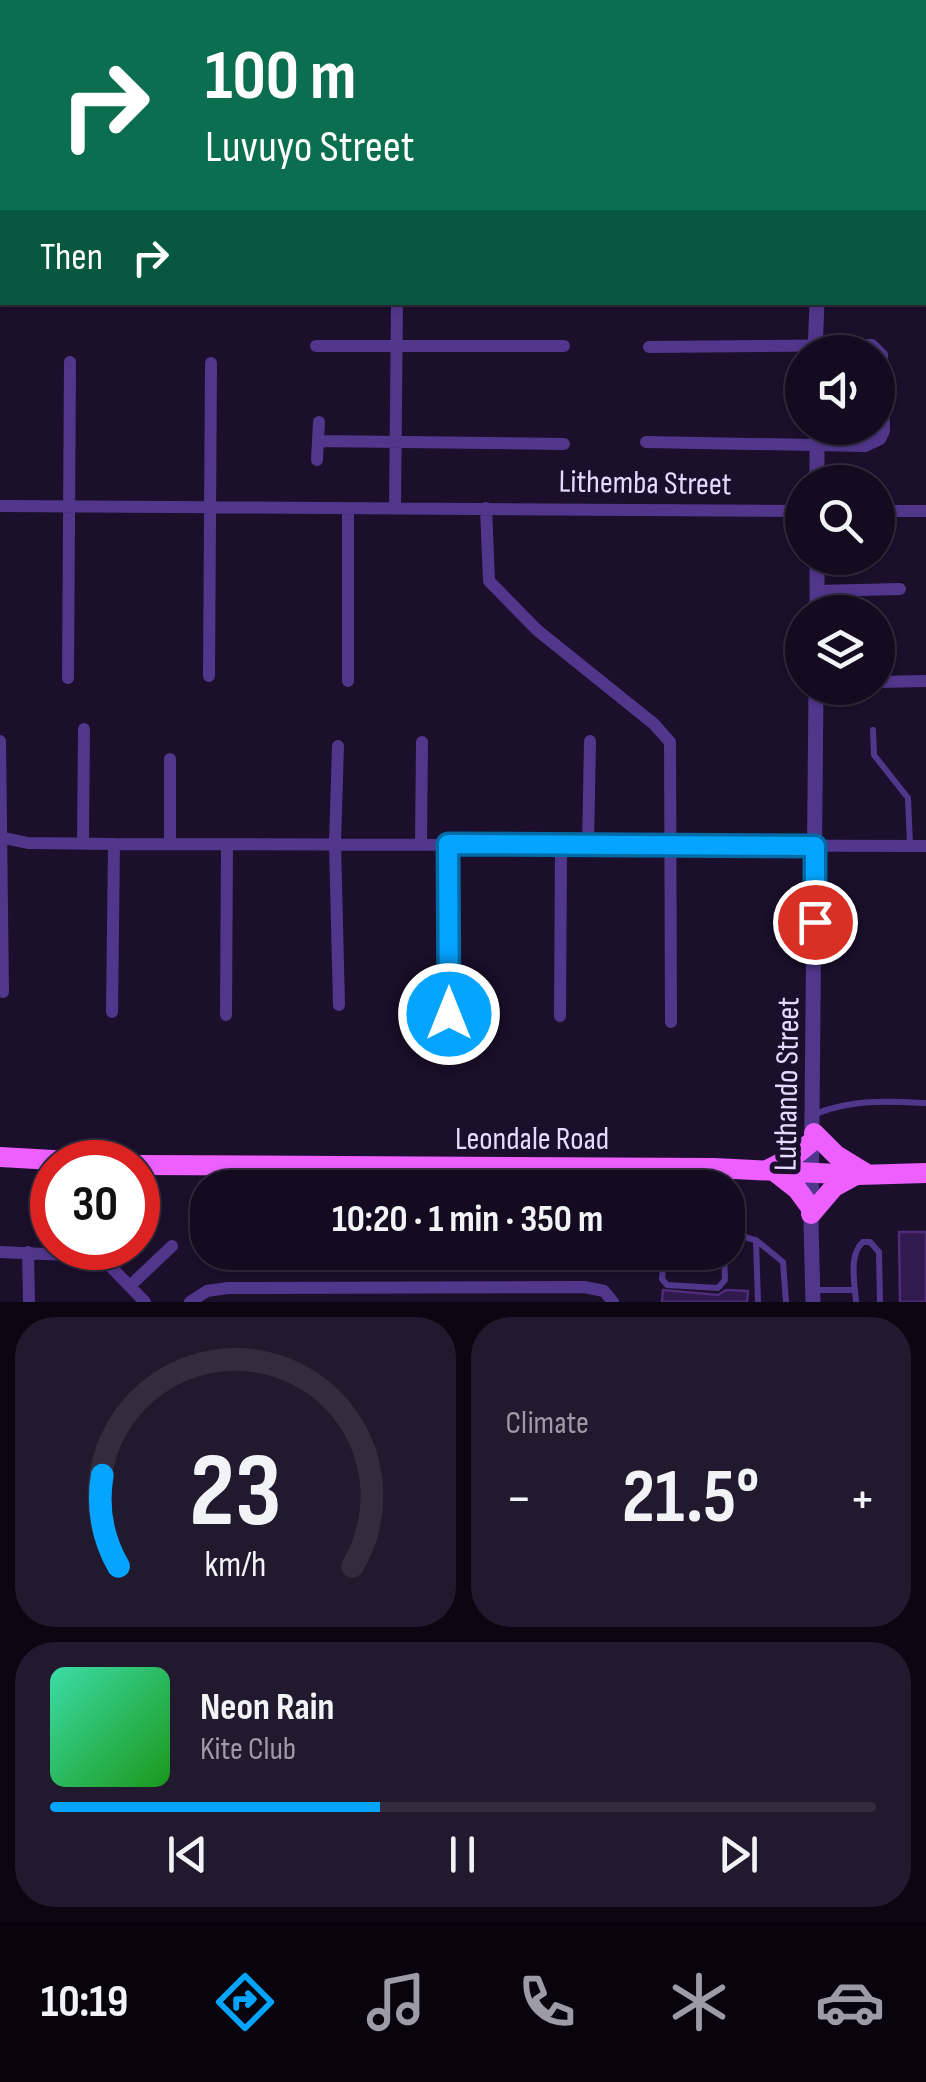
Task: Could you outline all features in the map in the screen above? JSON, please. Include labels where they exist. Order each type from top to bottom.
[{"type":"main road","points":[[814,1129],[836,1155],[863,1174],[834,1187],[811,1211],[798,1189],[770,1170],[793,1157],[814,1129]]},
{"type":"main road","points":[[0,1157],[30,1159]]},
{"type":"main road","name":"Leondale Road","points":[[160,1166],[926,1174]]},
{"type":"main road","points":[[0,1168],[30,1169]]},
{"type":"street","points":[[395,508],[397,305]]},
{"type":"street","points":[[816,335],[817,305]]},
{"type":"street","points":[[316,346],[564,346]]},
{"type":"street","points":[[649,348],[785,349]]},
{"type":"street","points":[[68,678],[70,362]]},
{"type":"street","points":[[209,676],[211,363]]},
{"type":"street","points":[[317,460],[318,422]]},
{"type":"street","points":[[646,442],[785,437]]},
{"type":"street","points":[[318,440],[564,444]]},
{"type":"street","name":"Lithemba Street","points":[[0,506],[785,511]]},
{"type":"street","points":[[486,508],[490,582],[524,618],[665,734],[672,749],[671,1022]]},
{"type":"street","points":[[348,510],[348,680]]},
{"type":"street","points":[[895,511],[926,512]]},
{"type":"street","points":[[817,575],[817,595]]},
{"type":"street","points":[[817,591],[900,590]]},
{"type":"street","points":[[895,682],[926,681]]},
{"type":"street","name":"Luthando Street","points":[[813,1296],[816,705]]},
{"type":"street","points":[[83,843],[84,729]]},
{"type":"street","points":[[0,741],[3,992]]},
{"type":"street","points":[[420,844],[422,742]]},
{"type":"street","points":[[588,845],[590,742]]},
{"type":"street","points":[[338,746],[335,843],[339,1004]]},
{"type":"street","points":[[170,759],[170,844]]},
{"type":"street","points":[[0,837],[28,842],[114,844],[926,846]]},
{"type":"street","points":[[112,1012],[114,844]]},
{"type":"street","points":[[448,844],[449,1014]]},
{"type":"street","points":[[226,1015],[227,845]]},
{"type":"street","points":[[560,846],[560,1016]]},
{"type":"street","points":[[130,1286],[172,1246]]},
{"type":"street","points":[[0,1252],[90,1256],[109,1265],[146,1302]]},
{"type":"street","points":[[28,1252],[29,1302]]},
{"type":"street","points":[[190,1302],[208,1291],[228,1288],[564,1287],[599,1289],[613,1302]]},
{"type":"lane","points":[[873,730],[874,755],[908,798],[910,846]]},
{"type":"lane","points":[[814,1129],[849,1102],[926,1103]]},
{"type":"lane","points":[[745,1238],[756,1240],[784,1262],[786,1302]]},
{"type":"lane","points":[[756,1240],[758,1302]]},
{"type":"lane","points":[[856,1302],[855,1250],[862,1242],[870,1242],[879,1252],[880,1302]]},
{"type":"lane","points":[[663,1270],[667,1285],[718,1288],[724,1280],[724,1270]]},
{"type":"lane","points":[[813,1296],[855,1290]]},
{"type":"building","points":[[899,1232],[926,1232],[926,1302],[900,1302]]},
{"type":"building","points":[[663,1290],[718,1295],[726,1290],[748,1291],[747,1302],[662,1302]]},
{"type":"route","points":[[449,1014],[448,844],[815,846],[815,922]]}]
